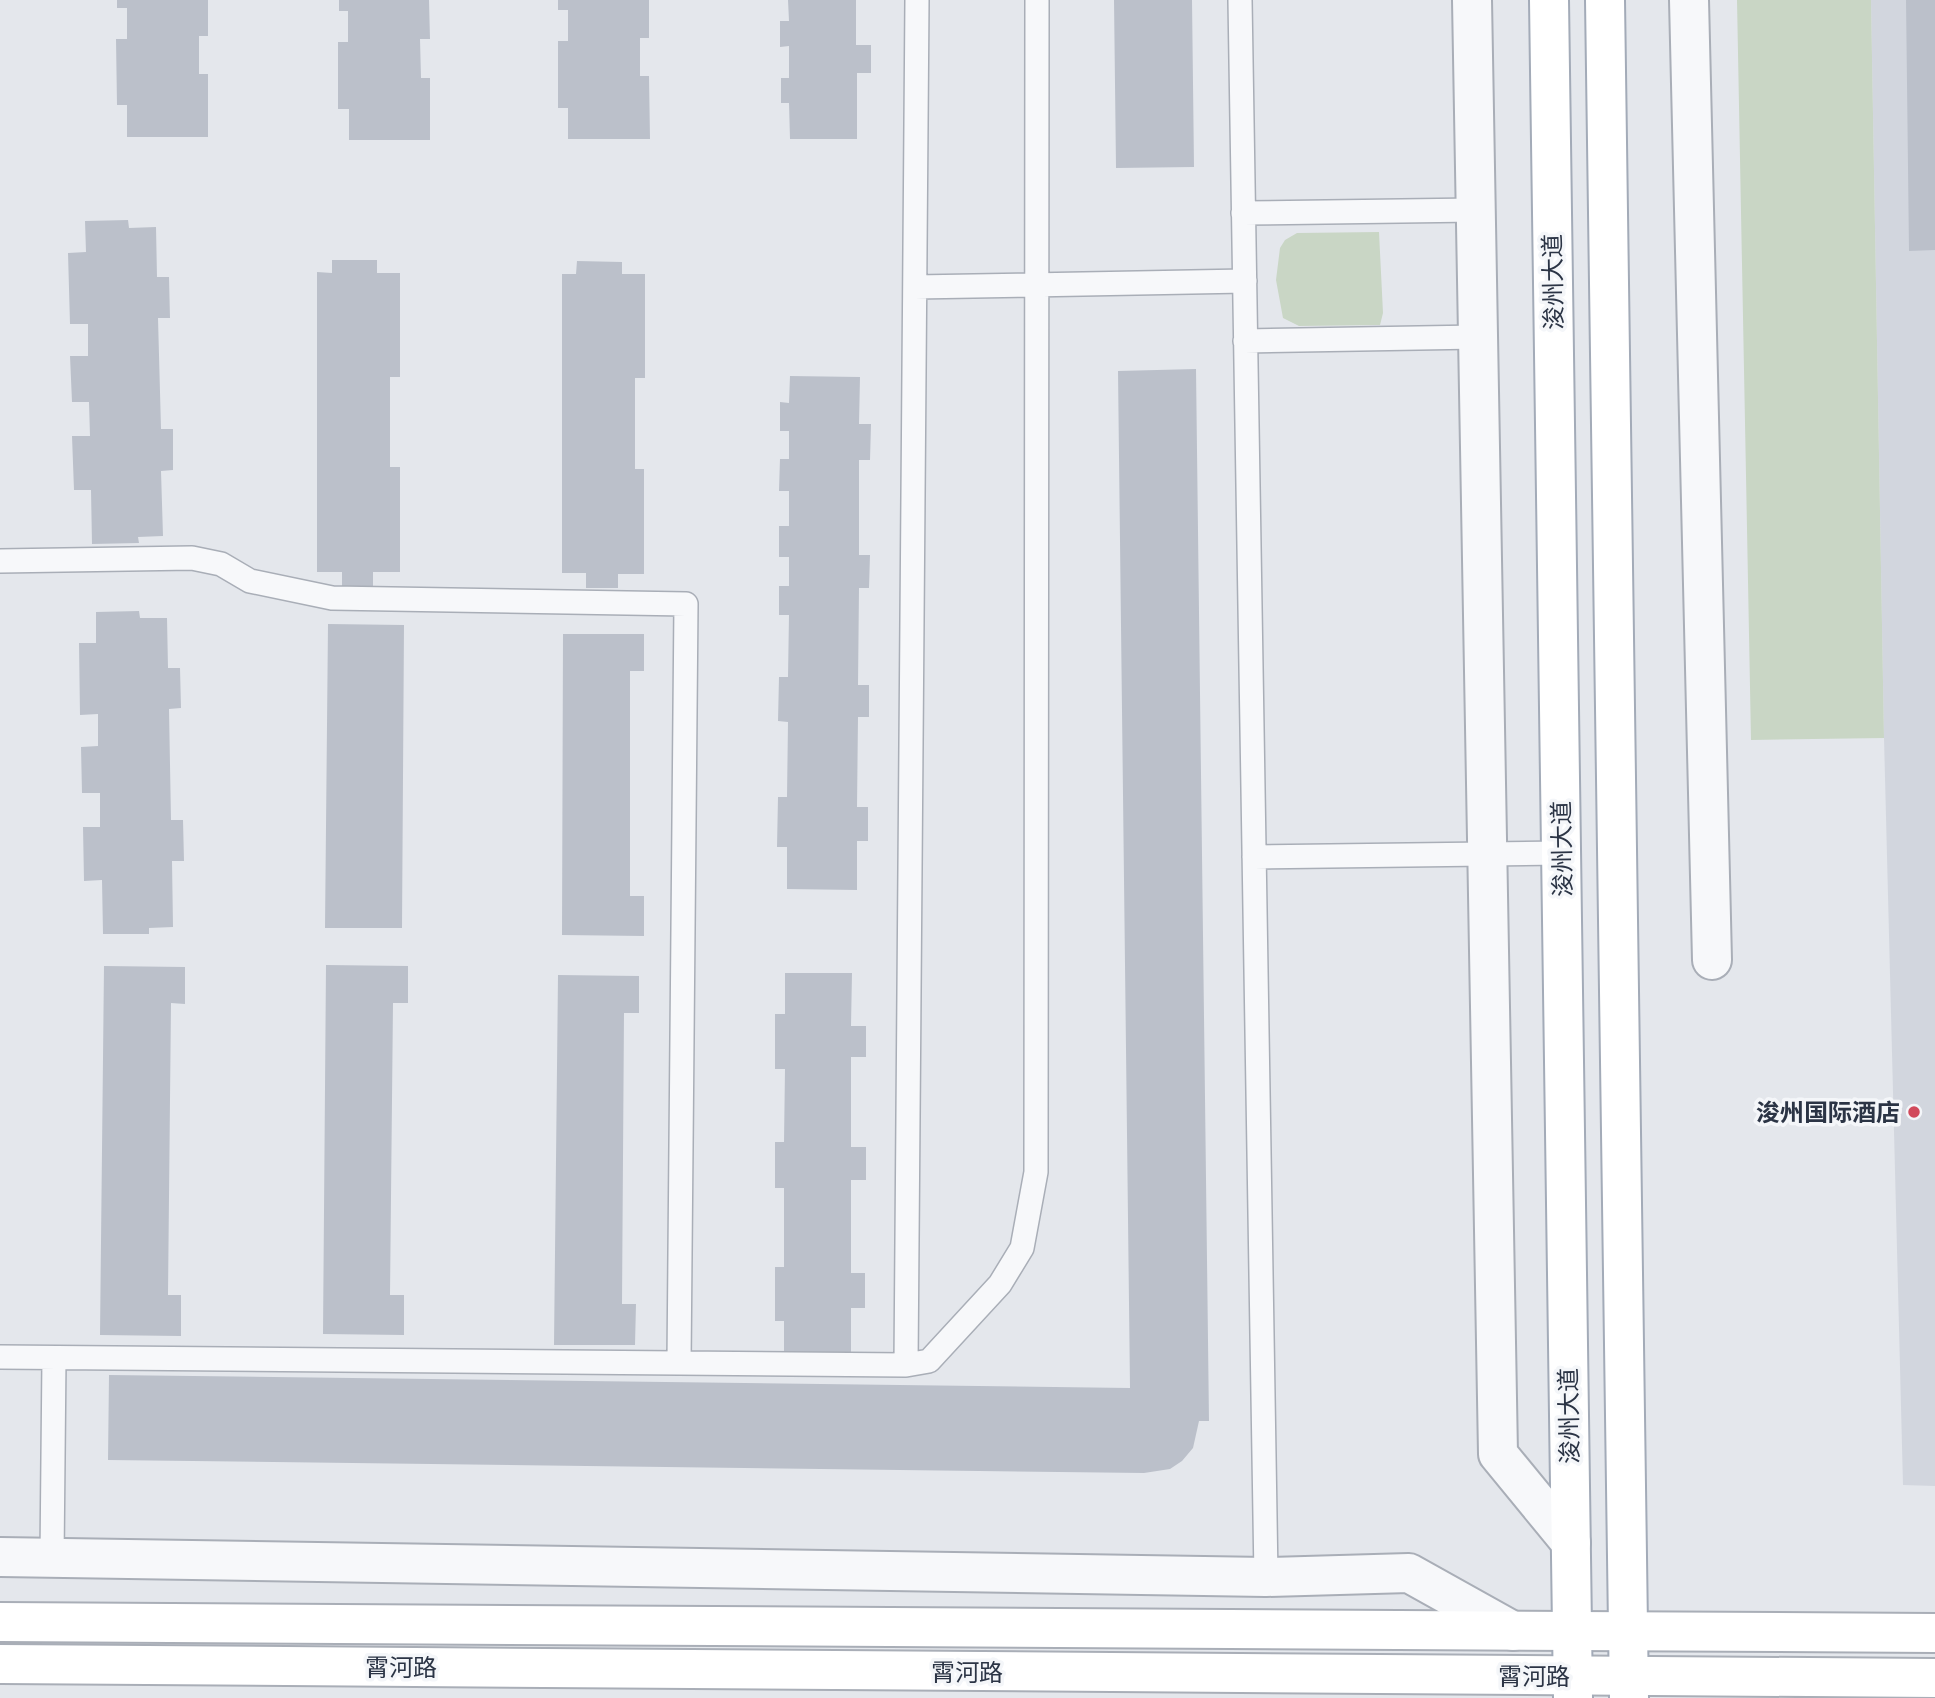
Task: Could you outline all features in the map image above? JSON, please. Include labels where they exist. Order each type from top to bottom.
[{"type":"main road","name":"浚州大道","points":[[1549,0],[1573,1687]]},
{"type":"main road","points":[[1605,0],[1629,1687]]},
{"type":"main road","name":"霄河路","points":[[0,1622],[1935,1633]]},
{"type":"main road","name":"霄河路","points":[[0,1664],[1573,1687],[1935,1678]]},
{"type":"street","points":[[1472,0],[1497,1454],[1571,1543]]},
{"type":"street","points":[[1689,0],[1713,960]]},
{"type":"street","points":[[0,1557],[1266,1577],[1409,1573],[1513,1631]]},
{"type":"lane","points":[[906,1366],[917,0]]},
{"type":"lane","points":[[0,1357],[906,1366],[929,1361],[1000,1284],[1022,1248],[1036,1172],[1037,0]]},
{"type":"lane","points":[[1240,0],[1266,1577]]},
{"type":"lane","points":[[1243,213],[1476,210]]},
{"type":"lane","points":[[915,287],[1245,281]]},
{"type":"lane","points":[[1245,341],[1478,337]]},
{"type":"lane","points":[[0,561],[192,558],[221,564],[250,581],[332,598],[686,604],[679,1363]]},
{"type":"lane","points":[[1254,857],[1562,853]]},
{"type":"lane","points":[[52,1558],[54,1358]]},
{"type":"shaded area","name":"浚州国际酒店","points":[[1871,0],[1935,0],[1935,1486],[1903,1485],[1884,738]]},
{"type":"green space","points":[[1737,0],[1871,0],[1884,738],[1751,740]]},
{"type":"green space","points":[[1379,232],[1383,313],[1380,325],[1299,326],[1283,318],[1276,280],[1280,248],[1285,240],[1297,233]]},
{"type":"building","points":[[117,0],[208,0],[208,36],[199,36],[199,74],[208,74],[208,137],[127,137],[127,105],[117,105],[116,39],[127,39],[127,8],[117,8]]},
{"type":"building","points":[[339,0],[429,0],[430,39],[420,39],[421,78],[430,78],[430,140],[349,140],[349,109],[338,109],[338,42],[348,42],[348,11],[339,11]]},
{"type":"building","points":[[558,0],[649,0],[649,38],[640,38],[640,76],[649,76],[650,139],[568,139],[568,108],[558,108],[558,41],[568,41],[568,10],[558,10]]},
{"type":"building","points":[[788,0],[856,0],[856,45],[871,45],[871,73],[857,73],[857,139],[790,139],[789,103],[781,103],[781,78],[789,78],[789,46],[780,47],[780,21],[789,21]]},
{"type":"building","points":[[1114,0],[1192,0],[1194,167],[1116,168]]},
{"type":"building","points":[[1906,0],[1935,0],[1935,250],[1909,251]]},
{"type":"building","points":[[128,220],[129,228],[156,227],[157,277],[169,277],[170,318],[158,318],[161,429],[173,429],[173,470],[161,471],[163,536],[138,537],[139,543],[92,544],[91,490],[74,490],[72,436],[90,436],[89,402],[72,402],[70,356],[88,356],[88,324],[70,324],[68,253],[86,252],[85,221]]},
{"type":"building","points":[[332,260],[377,260],[377,273],[400,273],[400,377],[390,377],[390,467],[400,467],[400,572],[373,572],[373,587],[342,587],[342,572],[317,572],[317,272],[332,273]]},
{"type":"building","points":[[577,261],[622,262],[622,274],[645,274],[645,378],[635,378],[635,469],[644,469],[644,574],[618,574],[618,588],[586,588],[586,573],[562,573],[562,274],[576,274]]},
{"type":"building","points":[[1196,369],[1209,1421],[1199,1421],[1193,1448],[1182,1461],[1170,1469],[1144,1473],[108,1460],[109,1375],[1130,1388],[1118,371]]},
{"type":"building","points":[[790,376],[860,377],[859,424],[871,424],[870,460],[859,460],[859,555],[870,555],[869,588],[859,588],[858,685],[869,685],[869,717],[858,717],[857,807],[868,807],[868,841],[857,841],[857,890],[787,889],[787,847],[777,847],[778,797],[787,797],[788,722],[778,721],[779,677],[788,677],[789,615],[779,615],[779,586],[789,586],[789,557],[779,557],[779,526],[789,526],[789,491],[779,491],[780,459],[789,459],[789,431],[780,431],[780,402],[789,403]]},
{"type":"building","points":[[139,611],[140,618],[167,618],[168,668],[180,668],[181,708],[169,709],[171,820],[183,820],[184,861],[172,861],[173,927],[149,928],[149,934],[103,934],[102,880],[84,881],[83,827],[100,827],[100,793],[82,793],[81,747],[98,746],[98,714],[80,715],[79,643],[96,643],[96,612]]},
{"type":"building","points":[[328,624],[404,625],[402,928],[325,928]]},
{"type":"building","points":[[563,634],[644,634],[644,671],[630,671],[630,896],[644,896],[644,936],[562,935]]},
{"type":"building","points":[[326,965],[408,966],[408,1003],[393,1003],[390,1295],[404,1295],[404,1335],[323,1334]]},
{"type":"building","points":[[104,966],[185,967],[185,1004],[171,1003],[168,1295],[181,1295],[181,1336],[100,1335]]},
{"type":"building","points":[[785,973],[852,973],[851,1026],[866,1026],[866,1057],[851,1057],[851,1147],[866,1147],[866,1180],[851,1180],[851,1273],[865,1273],[865,1308],[851,1308],[851,1367],[784,1367],[784,1321],[775,1321],[775,1267],[784,1267],[784,1188],[775,1188],[775,1142],[784,1142],[785,1069],[775,1069],[775,1014],[785,1014]]},
{"type":"building","points":[[558,975],[639,976],[639,1013],[624,1013],[622,1304],[636,1304],[635,1345],[554,1345]]},
{"type":"place","name":"浚州国际酒店","points":[[1914,1112]]}]
